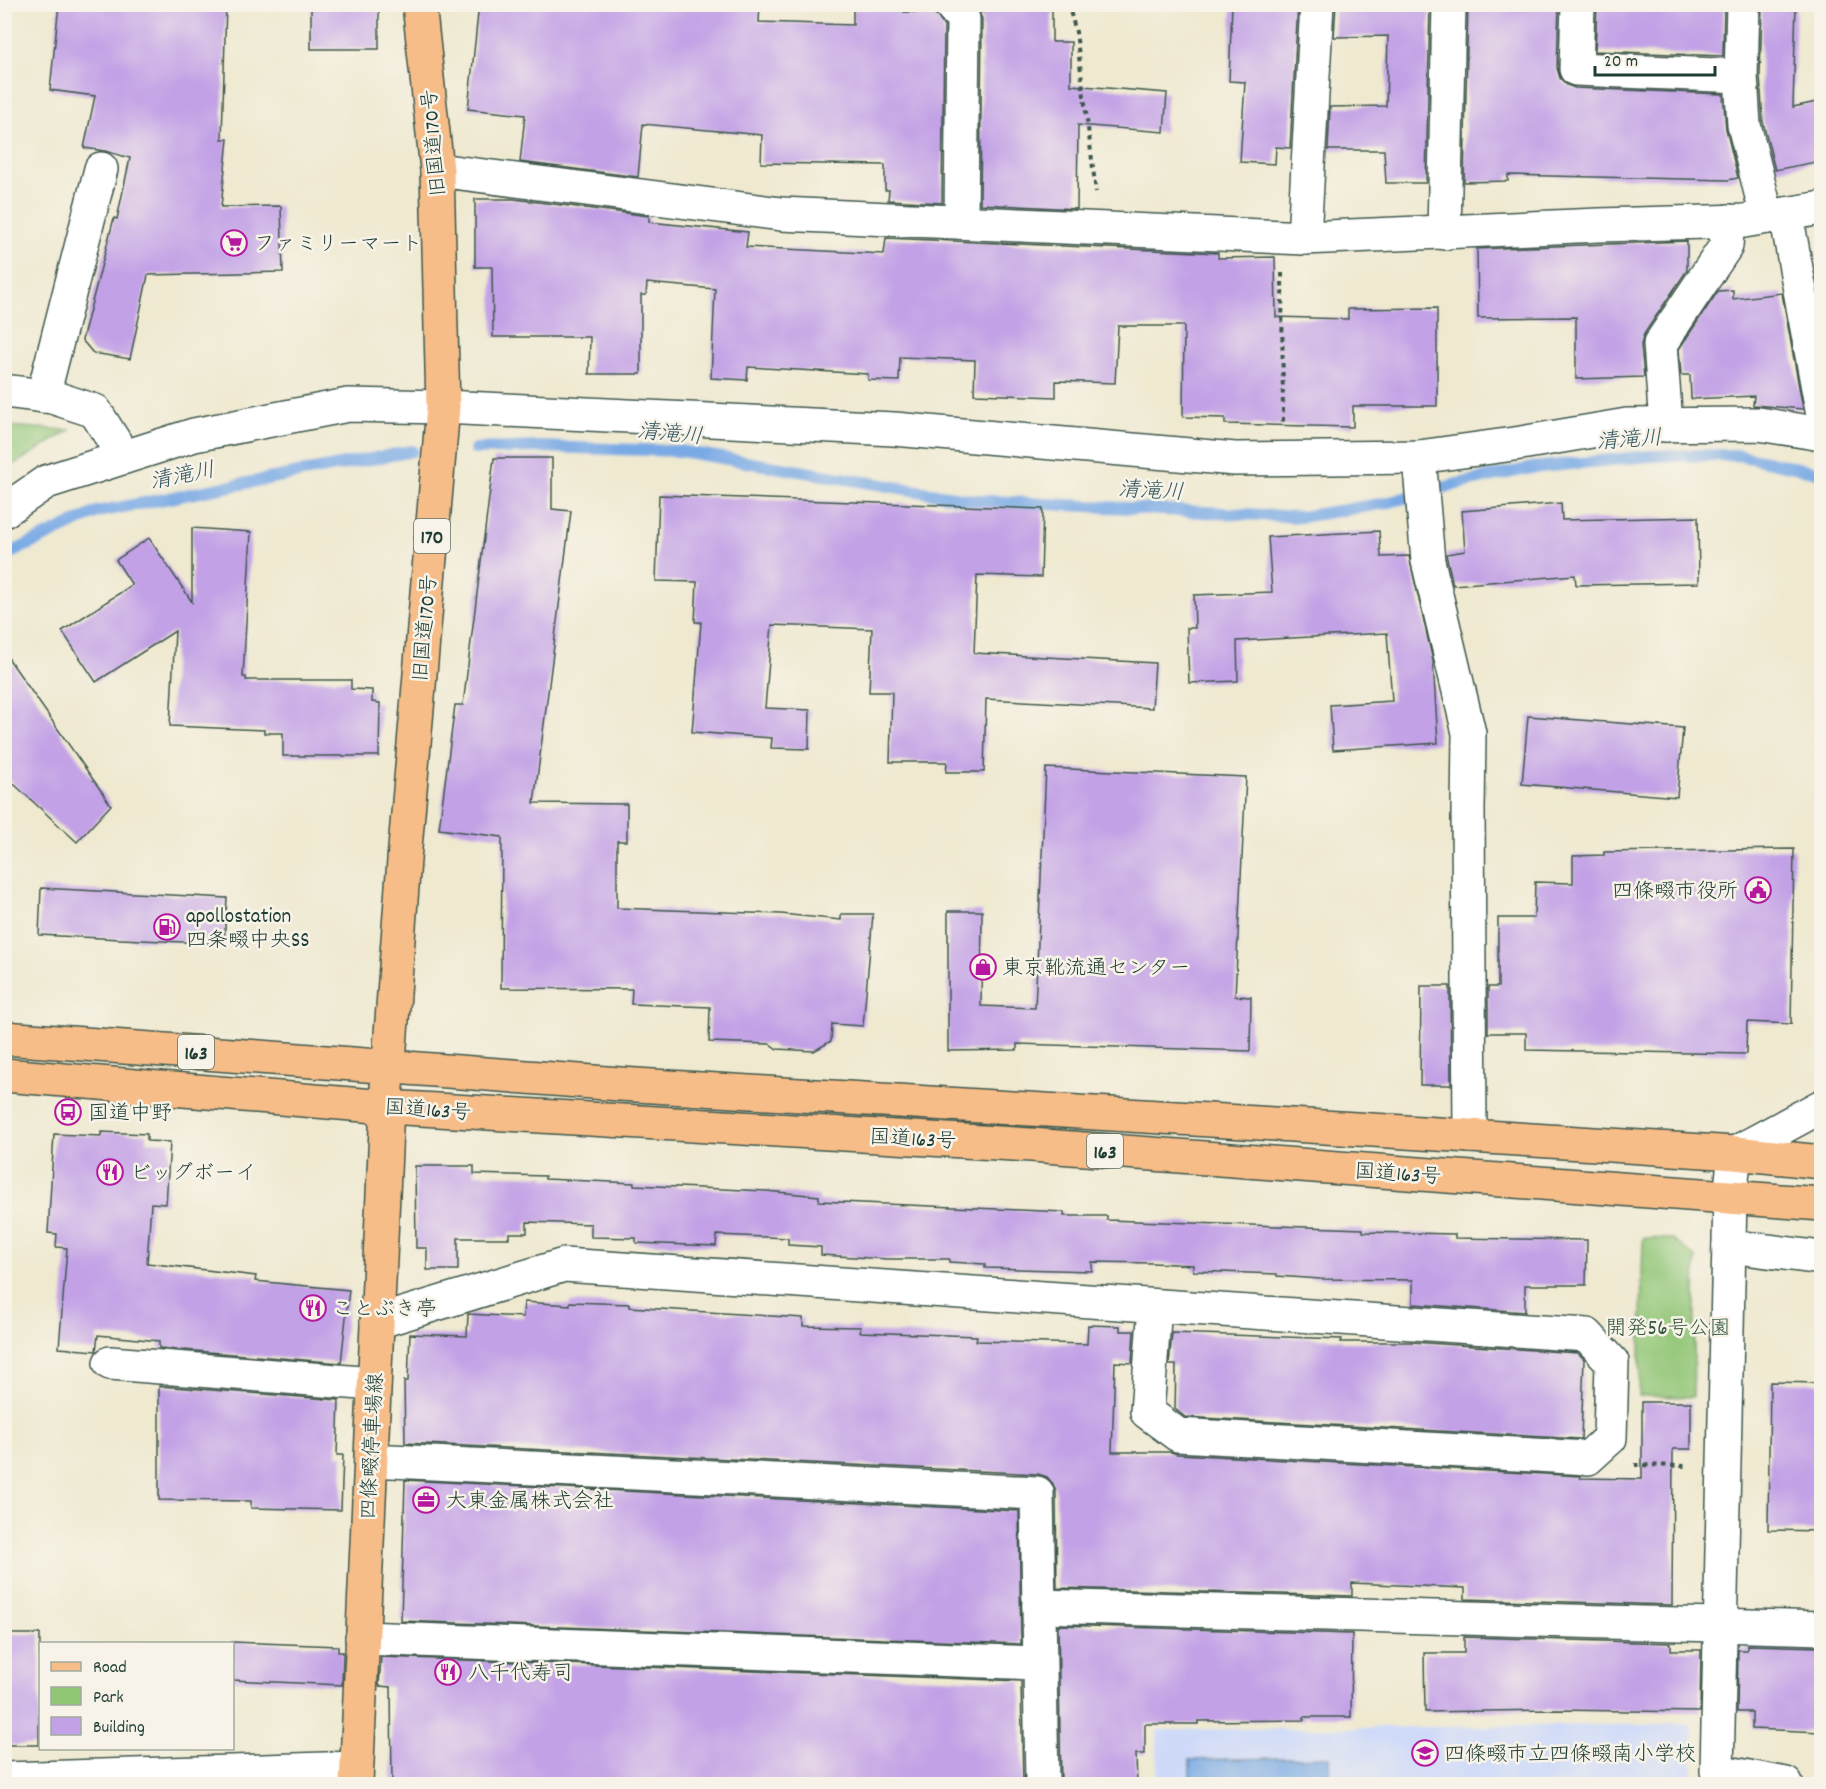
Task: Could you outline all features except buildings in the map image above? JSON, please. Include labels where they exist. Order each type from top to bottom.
[{"type":"main road","name":"旧国道170号","points":[[387,1107],[388,1066],[443,407],[437,170],[419,4]]},
{"type":"main road","name":"国道163号","points":[[4,1038],[620,1084],[1735,1153],[1821,1162]]},
{"type":"main road","name":"国道163号","points":[[4,1075],[387,1107],[1031,1145],[1821,1204]]},
{"type":"main road","name":"四條畷停車場線","points":[[356,1776],[387,1107]]},
{"type":"street","points":[[950,4],[963,19],[961,222]]},
{"type":"street","points":[[1293,237],[1317,4]]},
{"type":"street","points":[[1443,233],[1449,4]]},
{"type":"street","points":[[1578,4],[1576,69],[1741,76]]},
{"type":"street","points":[[1743,4],[1741,76],[1744,125],[1777,215],[1821,410]]},
{"type":"street","points":[[43,396],[101,169]]},
{"type":"street","points":[[437,170],[781,214],[1293,237],[1744,221],[1821,208]]},
{"type":"street","points":[[1666,425],[1660,344],[1726,246],[1728,221]]},
{"type":"street","points":[[4,391],[52,397],[95,411],[124,458]]},
{"type":"street","points":[[4,511],[46,482],[194,435],[348,405],[443,407],[894,429],[1235,459],[1420,462],[1627,425],[1759,424],[1821,434]]},
{"type":"street","points":[[1420,462],[1428,561],[1469,733],[1470,1136]]},
{"type":"street","points":[[1786,1785],[1717,1771],[1730,1197],[1735,1153],[1821,1106]]},
{"type":"street","points":[[1729,1246],[1821,1258]]},
{"type":"street","points":[[377,1322],[564,1265],[1587,1335],[1612,1362],[1610,1438],[1588,1458],[1178,1435],[1147,1412],[1155,1306]]},
{"type":"street","points":[[110,1363],[375,1384]]},
{"type":"street","points":[[371,1460],[1037,1493],[1042,1785]]},
{"type":"street","points":[[1039,1606],[1821,1628]]},
{"type":"street","points":[[362,1638],[1040,1663]]},
{"type":"street","points":[[4,1779],[356,1776]]},
{"type":"path","points":[[1068,4],[1076,32],[1101,229]]},
{"type":"path","points":[[1283,419],[1293,237]]},
{"type":"path","points":[[1624,1465],[1724,1466]]},
{"type":"shaded area","name":"四條畷市立四條畷南小学校","points":[[1692,1724],[1693,1776],[1721,1784],[1157,1784],[1157,1730]]},
{"type":"green space","points":[[5,426],[70,430],[5,470]]},
{"type":"green space","name":"開発56号公園","points":[[1643,1238],[1673,1239],[1696,1258],[1693,1397],[1639,1396]]},
{"type":"water","points":[[1329,1757],[1329,1784],[1190,1784],[1190,1760]]},
{"type":"waterway","name":"清滝川","points":[[475,449],[540,447],[680,451],[972,500],[1301,517],[1386,503],[1461,483],[1532,468],[1650,456],[1737,455],[1822,473]]},
{"type":"waterway","name":"清滝川","points":[[4,556],[97,512],[412,451]]},
{"type":"place","name":"ファミリーマート","points":[[234,243]]},
{"type":"place","name":"四條畷市役所","points":[[1758,890]]},
{"type":"place","name":"apollostation 四条畷中央SS","points":[[167,927]]},
{"type":"place","name":"東京靴流通センター","points":[[983,967]]},
{"type":"place","name":"国道中野","points":[[68,1112]]},
{"type":"place","name":"ビッグボーイ","points":[[110,1172]]},
{"type":"place","name":"ことぶき亭","points":[[313,1308]]},
{"type":"place","name":"大東金属株式会社","points":[[426,1500]]},
{"type":"place","name":"八千代寿司","points":[[448,1672]]},
{"type":"place","name":"四條畷市立四條畷南小学校","points":[[1425,1753]]}]
